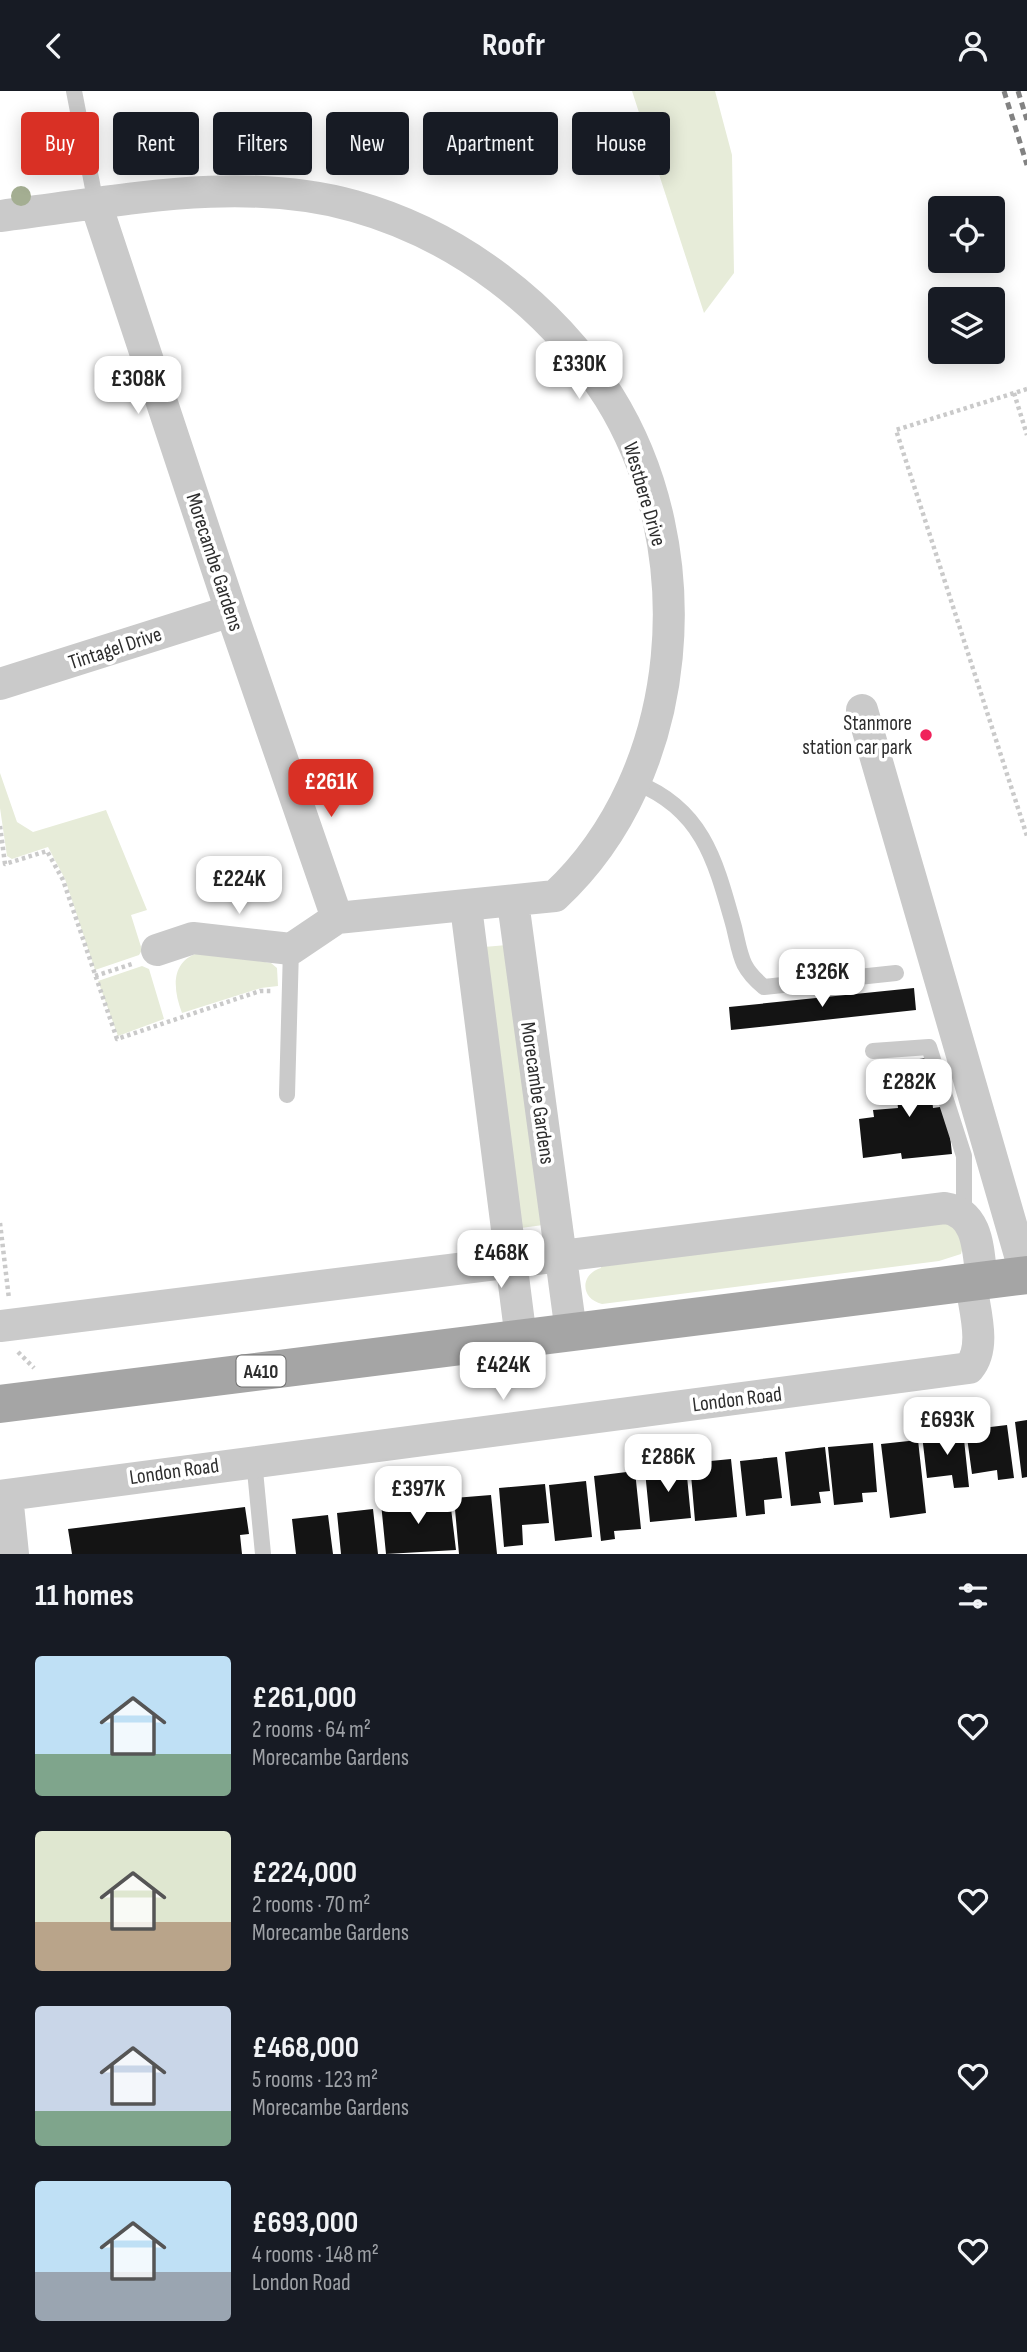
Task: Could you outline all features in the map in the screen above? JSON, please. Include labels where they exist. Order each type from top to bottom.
[{"type":"main road","name":"A410","points":[[0,1404],[1026,1275]]},
{"type":"street","name":"Westbere Drive","points":[[0,216],[214,191],[277,193],[346,204],[430,236],[473,259],[541,313],[578,355],[609,397],[641,468],[659,529],[667,604],[667,661],[657,720],[637,783],[605,842],[555,896],[513,902]]},
{"type":"street","name":"Morecambe Gardens","points":[[96,204],[231,611],[337,918]]},
{"type":"street","name":"Tintagel Drive","points":[[0,684],[231,611]]},
{"type":"street","points":[[862,710],[1026,1275]]},
{"type":"street","name":"Morecambe Gardens","points":[[513,902],[571,1332]]},
{"type":"street","points":[[157,950],[193,938],[290,949],[337,918],[513,902]]},
{"type":"street","points":[[466,907],[521,1339]]},
{"type":"street","points":[[0,1326],[945,1208],[964,1213]]},
{"type":"street","name":"London Road","points":[[4,1495],[969,1368],[978,1359],[978,1341],[974,1230],[964,1213]]},
{"type":"street","points":[[4,1495],[13,1554]]},
{"type":"lane","points":[[74,91],[96,204]]},
{"type":"lane","points":[[637,783],[662,793],[685,814],[704,838],[718,868],[746,972],[764,987],[897,973]]},
{"type":"lane","points":[[286,1095],[291,990],[290,949]]},
{"type":"lane","points":[[873,1051],[929,1047],[964,1156],[964,1213]]},
{"type":"lane","points":[[254,1460],[263,1554]]},
{"type":"path","points":[[1027,389],[896,430],[1027,836]]},
{"type":"path","points":[[1014,393],[1027,435]]},
{"type":"path","points":[[0,825],[5,864],[47,851],[63,880],[117,1039],[260,991],[291,990]]},
{"type":"path","points":[[95,976],[140,961],[157,950]]},
{"type":"green space","points":[[632,91],[715,91],[732,155],[734,273],[704,313],[659,175],[670,175],[670,112],[639,112]]},
{"type":"green space","points":[[0,773],[17,822],[33,832],[106,810],[147,910],[131,915],[142,950],[139,955],[95,970],[65,879],[48,847],[12,859],[7,856],[0,808]]},
{"type":"green space","points":[[507,945],[543,1225],[521,1228],[484,947]]},
{"type":"green space","points":[[202,952],[271,963],[277,968],[278,986],[261,988],[182,1013],[176,984],[179,968],[184,961]]},
{"type":"green space","points":[[142,966],[149,969],[164,1019],[118,1036],[98,981]]},
{"type":"green space","points":[[937,1218],[957,1227],[963,1246],[961,1254],[939,1261],[602,1304],[586,1292],[586,1281],[589,1275],[601,1268],[601,1260]]},
{"type":"building","points":[[914,988],[916,1010],[731,1030],[729,1007]]},
{"type":"building","points":[[928,1058],[933,1108],[947,1106],[952,1154],[902,1159],[901,1153],[863,1158],[859,1119],[874,1117],[873,1110],[898,1108],[893,1062]]},
{"type":"building","points":[[1027,1420],[1027,1477],[1022,1478],[1015,1422]]},
{"type":"building","points":[[1007,1425],[1014,1478],[998,1480],[997,1470],[972,1474],[966,1430]]},
{"type":"building","points":[[963,1430],[969,1487],[954,1488],[952,1475],[927,1478],[922,1435]]},
{"type":"building","points":[[918,1440],[926,1513],[890,1518],[881,1444]]},
{"type":"building","points":[[873,1443],[877,1492],[862,1493],[863,1502],[834,1505],[828,1447]]},
{"type":"building","points":[[825,1447],[830,1491],[819,1492],[821,1503],[791,1506],[785,1452]]},
{"type":"building","points":[[777,1457],[782,1498],[764,1500],[765,1514],[746,1516],[740,1461]]},
{"type":"building","points":[[731,1459],[737,1517],[695,1521],[690,1463]]},
{"type":"building","points":[[686,1466],[691,1518],[650,1522],[645,1471]]},
{"type":"building","points":[[635,1471],[641,1529],[614,1531],[615,1539],[601,1541],[594,1476]]},
{"type":"building","points":[[586,1481],[592,1537],[555,1541],[549,1485]]},
{"type":"building","points":[[545,1484],[549,1523],[522,1525],[523,1545],[504,1547],[499,1488]]},
{"type":"building","points":[[491,1495],[497,1554],[459,1554],[454,1498]]},
{"type":"building","points":[[430,1498],[430,1502],[450,1500],[456,1550],[386,1554],[381,1503]]},
{"type":"building","points":[[245,1507],[249,1534],[240,1535],[242,1554],[72,1554],[68,1529]]},
{"type":"building","points":[[373,1509],[378,1554],[341,1554],[337,1513]]},
{"type":"building","points":[[328,1515],[333,1554],[296,1554],[292,1519]]},
{"type":"railway","points":[[1004,91],[1027,165]]},
{"type":"railway","points":[[1018,91],[1027,120]]},
{"type":"place","name":"Stanmore station car park","points":[[926,735]]}]
